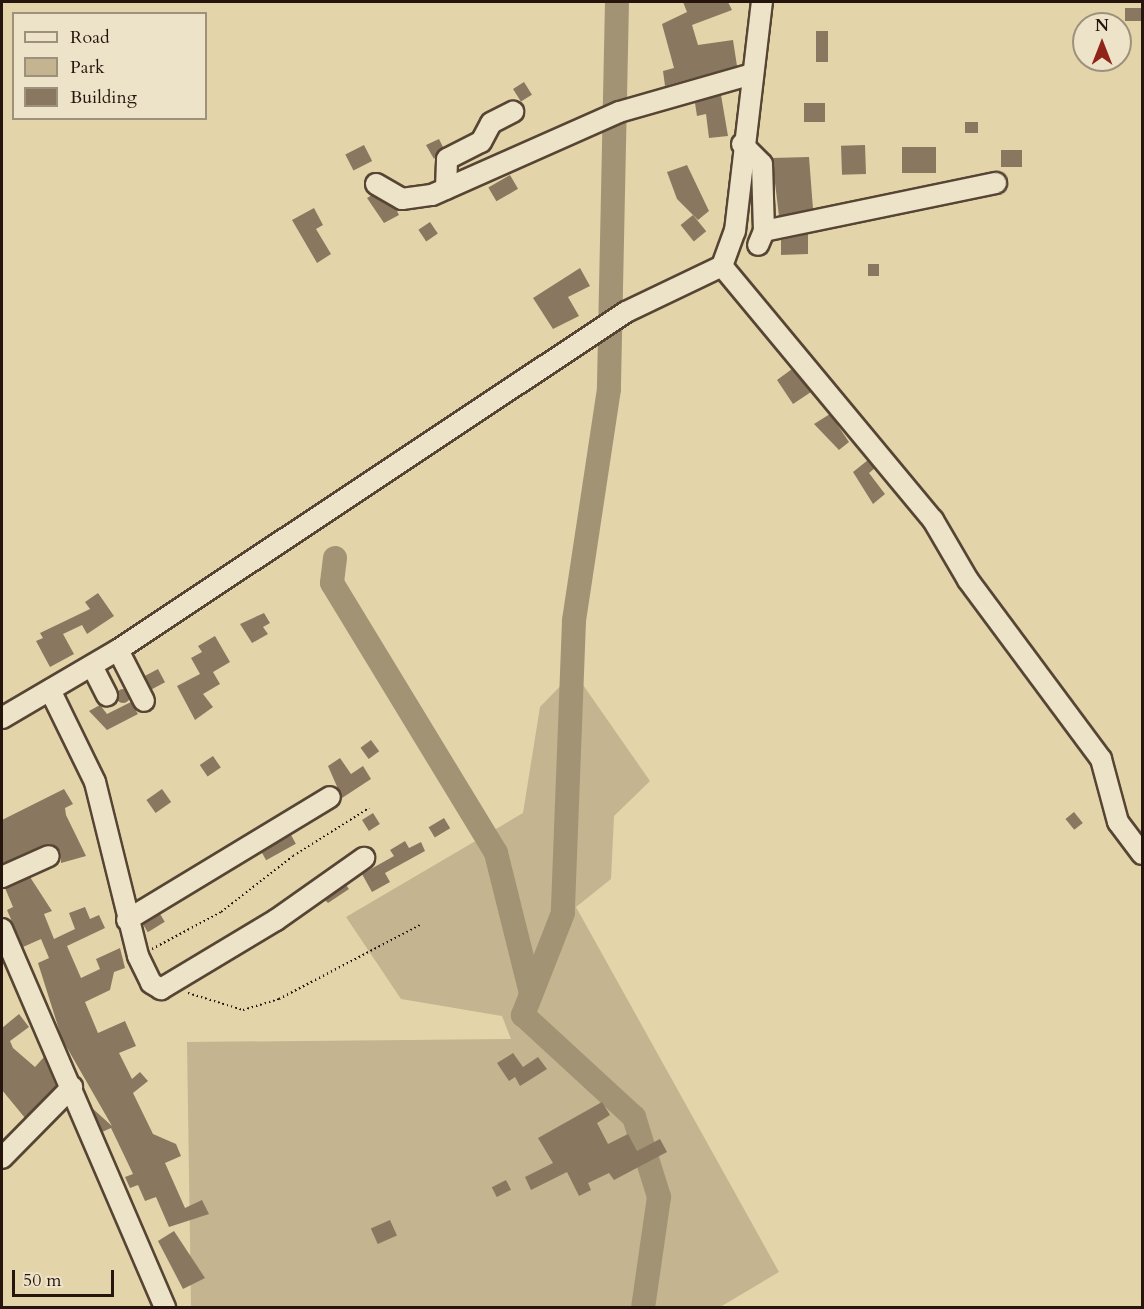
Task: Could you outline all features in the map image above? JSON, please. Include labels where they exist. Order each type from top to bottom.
[{"type":"street","points":[[2,718],[118,650],[626,312],[722,266],[735,231],[742,144],[762,2]]},
{"type":"street","points":[[376,184],[402,199],[446,189],[615,114],[752,74]]},
{"type":"street","points":[[446,189],[447,159],[481,142],[491,123],[513,112]]},
{"type":"street","points":[[742,144],[762,164],[761,238],[996,183]]},
{"type":"street","points":[[722,266],[933,520],[968,579],[1101,759],[1118,822],[1143,854]]},
{"type":"street","points":[[118,650],[144,701]]},
{"type":"street","points":[[92,666],[107,695]]},
{"type":"street","points":[[50,690],[95,782],[127,920],[138,956],[151,983],[161,989],[172,986],[364,858]]},
{"type":"street","points":[[127,920],[330,797]]},
{"type":"street","points":[[2,877],[49,856]]},
{"type":"street","points":[[2,929],[72,1087],[165,1308]]},
{"type":"street","points":[[2,1158],[72,1087]]},
{"type":"path","points":[[138,956],[221,912],[293,856],[369,808]]},
{"type":"path","points":[[172,986],[243,1010],[279,999],[422,924]]},
{"type":"green space","points":[[574,672],[650,781],[614,816],[611,879],[576,907],[779,1272],[720,1307],[191,1307],[187,1042],[511,1039],[502,1016],[401,999],[346,917],[523,813],[540,707]]},
{"type":"building","points":[[683,2],[728,2],[732,10],[692,25],[698,45],[733,40],[737,66],[665,86],[663,71],[674,68],[662,24],[687,12]]},
{"type":"building","points":[[1125,8],[1142,8],[1142,21],[1132,21],[1132,12],[1125,12]]},
{"type":"building","points":[[816,31],[828,31],[828,62],[816,62]]},
{"type":"building","points":[[524,82],[532,95],[521,102],[513,89]]},
{"type":"building","points":[[721,95],[728,136],[709,138],[706,114],[697,116],[695,103]]},
{"type":"building","points":[[804,103],[825,103],[825,122],[804,122]]},
{"type":"building","points":[[965,122],[978,122],[978,133],[965,133]]},
{"type":"building","points":[[439,139],[443,147],[434,159],[426,145]]},
{"type":"building","points":[[364,145],[372,161],[353,171],[345,155]]},
{"type":"building","points":[[865,145],[866,174],[842,175],[841,146]]},
{"type":"building","points":[[902,147],[936,147],[936,173],[902,173]]},
{"type":"building","points":[[1001,150],[1022,150],[1022,167],[1001,167]]},
{"type":"building","points":[[809,157],[813,209],[779,216],[772,158]]},
{"type":"building","points":[[687,165],[709,211],[698,220],[677,199],[667,172]]},
{"type":"building","points":[[510,175],[518,189],[496,201],[488,188]]},
{"type":"building","points":[[372,195],[396,209],[399,215],[384,223],[367,198]]},
{"type":"building","points":[[314,208],[323,225],[316,229],[331,254],[317,263],[292,220]]},
{"type":"building","points":[[693,215],[706,231],[694,241],[681,225]]},
{"type":"building","points":[[430,222],[438,234],[426,241],[418,230]]},
{"type":"building","points":[[808,234],[808,254],[781,255],[781,240]]},
{"type":"building","points":[[868,264],[879,264],[879,276],[868,276]]},
{"type":"building","points":[[580,268],[590,286],[568,297],[579,316],[553,329],[533,298]]},
{"type":"building","points":[[792,369],[811,392],[793,404],[777,380]]},
{"type":"building","points":[[830,414],[849,442],[839,450],[814,424]]},
{"type":"building","points":[[868,460],[875,468],[869,473],[885,494],[873,504],[853,472]]},
{"type":"building","points":[[98,593],[114,616],[87,634],[82,625],[63,634],[74,654],[50,667],[36,641],[43,638],[40,633],[90,609],[85,602]]},
{"type":"building","points":[[264,613],[270,623],[263,627],[268,634],[252,643],[240,624]]},
{"type":"building","points":[[215,636],[230,662],[213,672],[220,684],[203,694],[213,707],[195,720],[177,686],[200,674],[191,658],[202,652],[198,646]]},
{"type":"building","points":[[158,669],[165,682],[152,689],[145,676]]},
{"type":"building","points":[[123,689],[128,691],[130,696],[128,701],[123,703],[118,701],[116,696],[118,691]]},
{"type":"building","points":[[131,702],[138,714],[107,730],[89,711],[100,705],[107,714]]},
{"type":"building","points":[[371,740],[379,751],[369,759],[360,748]]},
{"type":"building","points":[[213,756],[221,768],[208,777],[200,765]]},
{"type":"building","points":[[340,758],[351,774],[363,766],[371,779],[342,798],[328,766]]},
{"type":"building","points":[[64,789],[73,804],[65,808],[66,815],[86,856],[61,863],[60,851],[50,844],[3,863],[2,820]]},
{"type":"building","points":[[162,789],[171,802],[156,813],[146,800]]},
{"type":"building","points":[[1074,812],[1083,823],[1074,830],[1065,819]]},
{"type":"building","points":[[373,813],[380,824],[369,831],[362,820]]},
{"type":"building","points":[[444,818],[450,828],[435,838],[429,827]]},
{"type":"building","points":[[291,835],[296,844],[266,860],[261,851]]},
{"type":"building","points":[[405,841],[409,848],[421,842],[425,851],[385,873],[390,882],[372,892],[362,874],[394,856],[390,850]]},
{"type":"building","points":[[30,877],[52,911],[44,914],[54,939],[75,929],[69,913],[85,907],[90,919],[99,915],[105,928],[67,946],[81,978],[100,969],[96,959],[120,948],[125,968],[114,972],[110,990],[85,1002],[98,1033],[125,1021],[136,1046],[119,1053],[132,1079],[140,1072],[148,1081],[133,1093],[153,1134],[176,1144],[181,1156],[165,1163],[185,1208],[202,1200],[209,1214],[169,1227],[156,1197],[145,1201],[138,1185],[130,1188],[125,1177],[133,1174],[111,1128],[102,1132],[92,1108],[112,1126],[62,1039],[38,963],[49,958],[41,939],[23,947],[7,910],[13,907],[5,888]]},
{"type":"building","points":[[346,885],[349,889],[328,903],[325,900]]},
{"type":"building","points":[[160,914],[165,922],[148,932],[143,925]]},
{"type":"building","points":[[19,1014],[29,1027],[10,1041],[13,1048],[35,1067],[44,1057],[56,1086],[25,1118],[2,1090],[2,1028]]},
{"type":"building","points":[[513,1053],[523,1067],[538,1057],[547,1069],[520,1086],[515,1077],[509,1081],[497,1063]]},
{"type":"building","points":[[602,1102],[610,1115],[597,1123],[608,1144],[628,1134],[637,1151],[660,1139],[667,1152],[614,1180],[609,1173],[588,1183],[591,1190],[579,1196],[567,1172],[531,1190],[525,1177],[553,1163],[538,1138]]},
{"type":"building","points":[[506,1180],[511,1190],[497,1197],[492,1187]]},
{"type":"building","points":[[390,1220],[397,1236],[378,1244],[371,1229]]},
{"type":"building","points":[[174,1231],[205,1278],[183,1289],[158,1241]]},
{"type":"waterway","points":[[617,2],[609,389],[574,621],[563,913],[523,1015],[634,1117],[659,1197],[643,1308]]},
{"type":"waterway","points":[[335,558],[332,583],[496,853],[531,993]]}]
